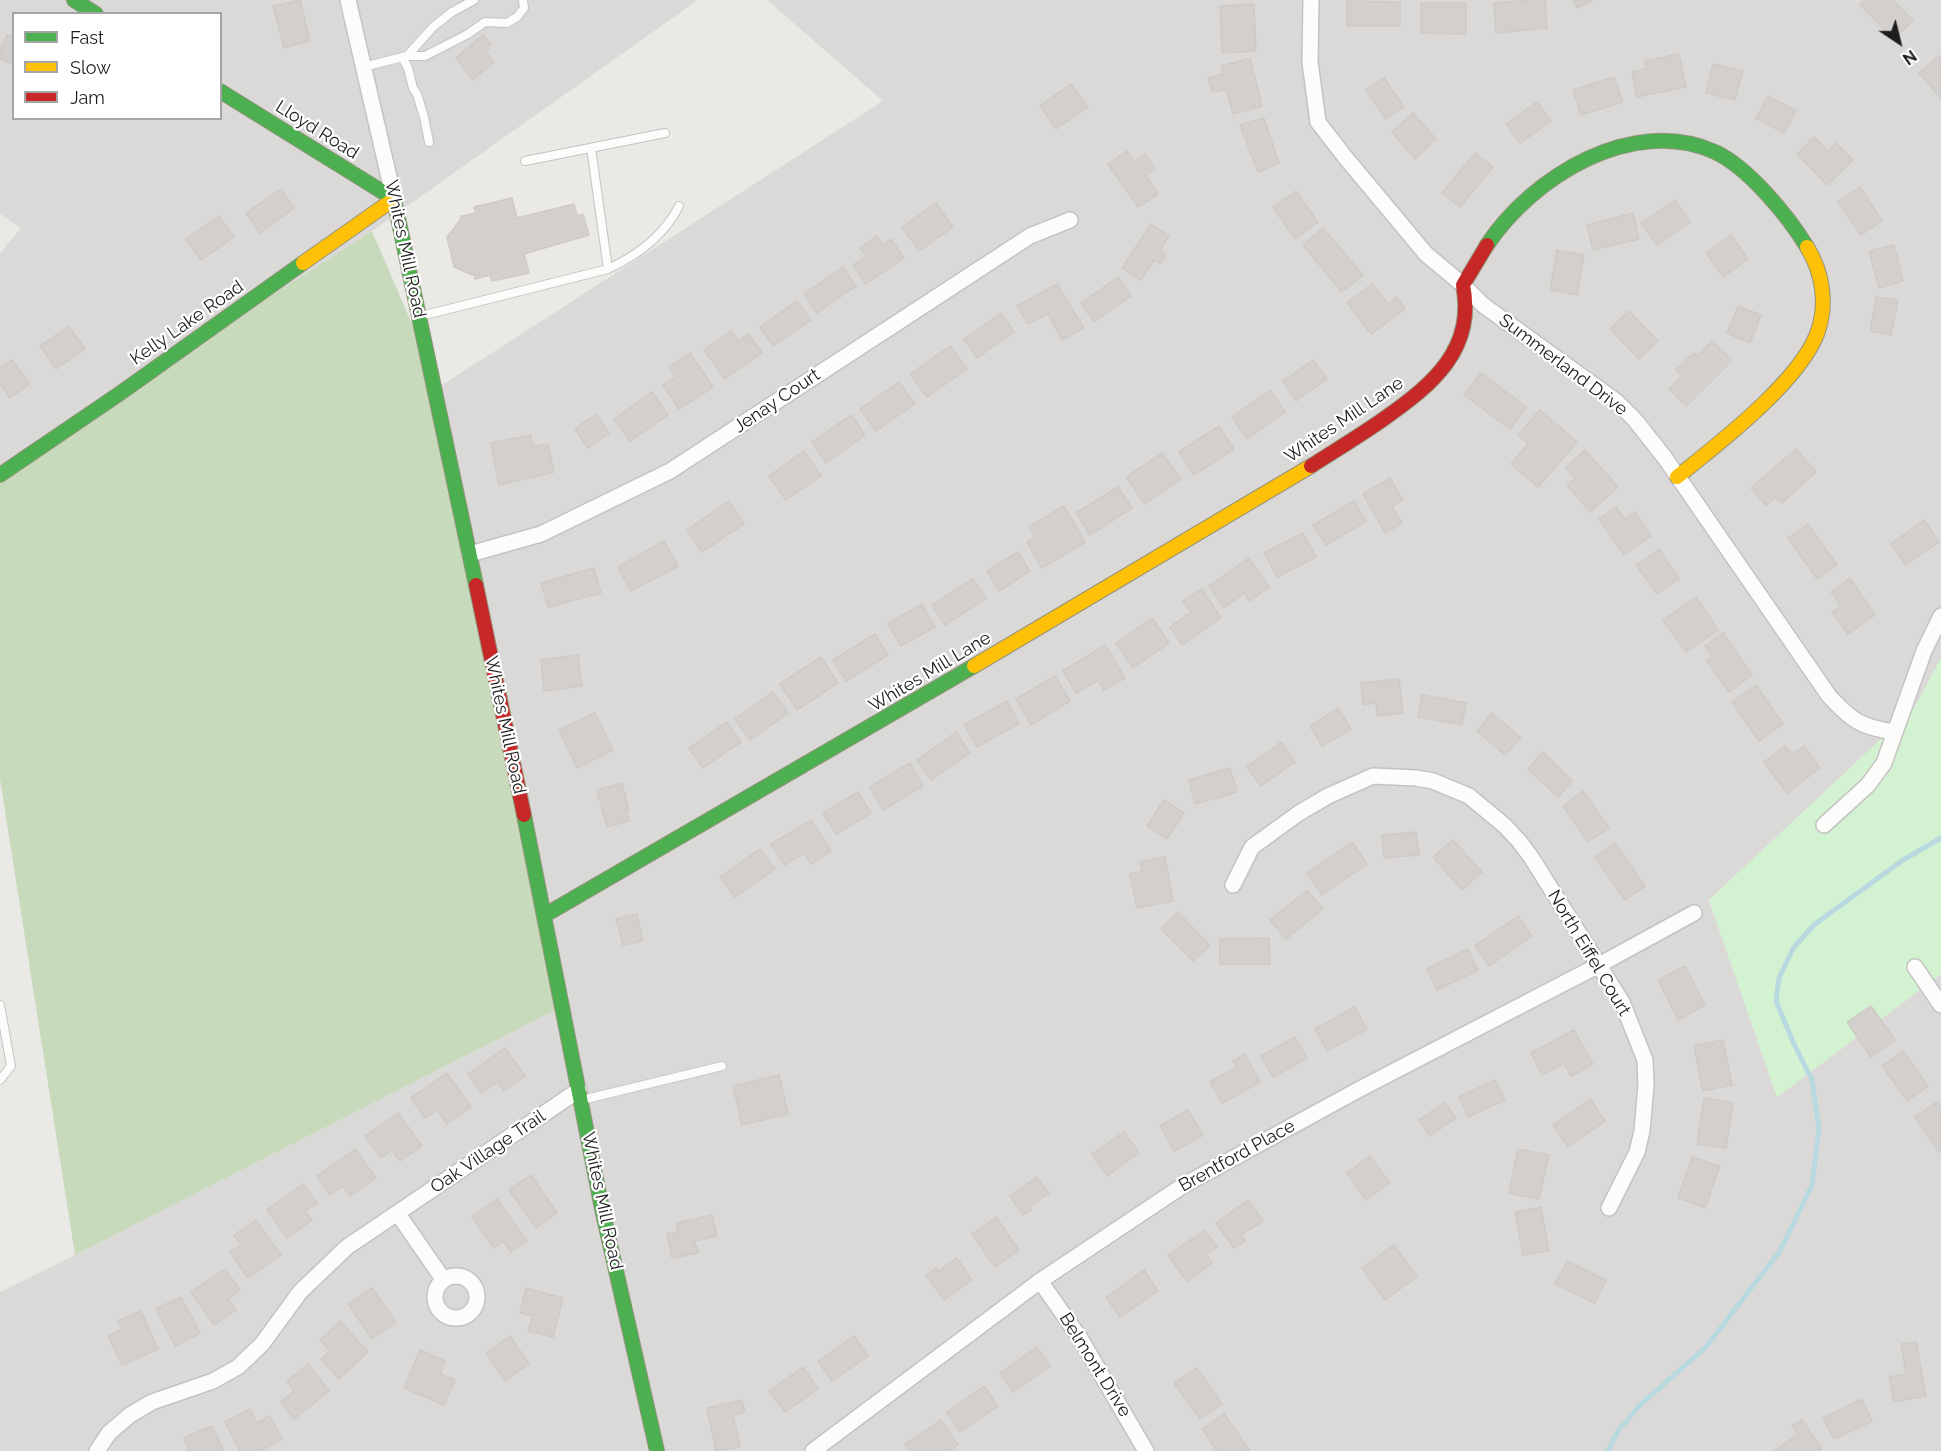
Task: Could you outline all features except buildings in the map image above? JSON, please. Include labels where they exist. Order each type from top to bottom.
[{"type":"street","points":[[74,0],[93,12]]},
{"type":"street","name":"Whites Mill Road","points":[[348,0],[394,199],[470,554],[602,1209],[657,1451]]},
{"type":"street","name":"Summerland Drive","points":[[1311,0],[1310,62],[1318,122],[1345,157],[1426,254],[1483,305],[1616,401],[1635,420],[1665,458],[1829,696],[1856,722],[1894,732]]},
{"type":"street","name":"Lloyd Road","points":[[222,92],[394,199]]},
{"type":"street","points":[[1463,285],[1506,219],[1539,189],[1573,166],[1601,152],[1648,140],[1691,142],[1717,152],[1759,187],[1799,233],[1816,262],[1824,288],[1819,328],[1807,354],[1768,400],[1738,428],[1677,477]]},
{"type":"street","name":"Kelly Lake Road","points":[[0,475],[394,199]]},
{"type":"street","name":"Jenay Court","points":[[470,554],[541,534],[670,471],[1030,236],[1070,220]]},
{"type":"street","name":"Whites Mill Lane","points":[[544,915],[881,722],[1277,488],[1374,426],[1432,381],[1458,348],[1466,321],[1467,300],[1463,285]]},
{"type":"street","points":[[1824,825],[1868,785],[1884,763],[1924,651],[1941,616]]},
{"type":"street","name":"North Eiffel Court","points":[[1233,885],[1252,847],[1328,795],[1373,776],[1433,781],[1469,796],[1519,841],[1539,870],[1622,1002],[1645,1060],[1646,1085],[1642,1131],[1637,1152],[1609,1208]]},
{"type":"street","name":"Brentford Place","points":[[813,1451],[1040,1281],[1184,1185],[1358,1090],[1694,913]]},
{"type":"street","points":[[1915,967],[1941,1005]]},
{"type":"street","name":"Oak Village Trail","points":[[97,1451],[109,1433],[129,1415],[152,1402],[213,1381],[238,1367],[262,1344],[300,1292],[347,1247],[475,1160],[580,1095]]},
{"type":"street","points":[[398,1214],[443,1279]]},
{"type":"street","name":"Belmont Drive","points":[[1040,1281],[1080,1338],[1146,1451]]},
{"type":"lane","points":[[404,56],[433,27],[452,12],[474,0]]},
{"type":"lane","points":[[363,67],[404,56],[425,56],[468,34],[485,22],[507,22],[517,17],[524,8],[523,0]]},
{"type":"lane","points":[[404,56],[412,88],[417,94],[424,117],[429,142]]},
{"type":"lane","points":[[525,161],[665,133]]},
{"type":"lane","points":[[591,148],[608,269]]},
{"type":"lane","points":[[419,316],[608,269],[630,259],[649,244],[672,221],[679,206]]},
{"type":"lane","points":[[0,1005],[10,1066],[0,1080]]},
{"type":"lane","points":[[580,1095],[722,1066]]},
{"type":"shaded area","points":[[0,0],[698,0],[372,231],[0,469],[0,253],[21,228],[0,214]]},
{"type":"shaded area","points":[[767,0],[1941,0],[1941,658],[1915,708],[1709,900],[1777,1097],[1941,974],[1941,1451],[0,1451],[0,1292],[569,1003],[439,387],[883,101]]},
{"type":"green space","points":[[372,231],[439,387],[569,1003],[75,1255],[0,779],[0,469]]},
{"type":"green space","points":[[1941,658],[1941,974],[1777,1097],[1709,900],[1914,708]]},
{"type":"waterway","points":[[1608,1451],[1618,1431],[1640,1405],[1705,1348],[1780,1251],[1812,1185],[1819,1129],[1812,1080],[1776,1001],[1779,978],[1794,947],[1815,924],[1903,860],[1941,838]]},
{"type":"traffic: fast","points":[[74,0],[93,12]]},
{"type":"traffic: fast","points":[[222,92],[394,199]]},
{"type":"traffic: fast","points":[[1487,245],[1530,196],[1558,175],[1588,159],[1619,147],[1651,141],[1684,143],[1715,152],[1728,159],[1767,194],[1807,247]]},
{"type":"traffic: fast","points":[[394,199],[476,585]]},
{"type":"traffic: fast","points":[[0,475],[119,394],[303,263]]},
{"type":"traffic: fast","points":[[545,915],[974,666]]},
{"type":"traffic: fast","points":[[524,815],[602,1209],[657,1451]]},
{"type":"traffic: slow","points":[[303,263],[394,199]]},
{"type":"traffic: slow","points":[[1677,477],[1755,412],[1793,372],[1807,353],[1817,334],[1823,301],[1817,267],[1807,247]]},
{"type":"traffic: slow","points":[[974,666],[1311,466]]},
{"type":"traffic: jam","points":[[1311,466],[1402,405],[1434,378],[1446,363],[1456,347],[1463,328],[1465,308],[1463,285],[1487,245]]},
{"type":"traffic: jam","points":[[476,585],[524,815]]}]
